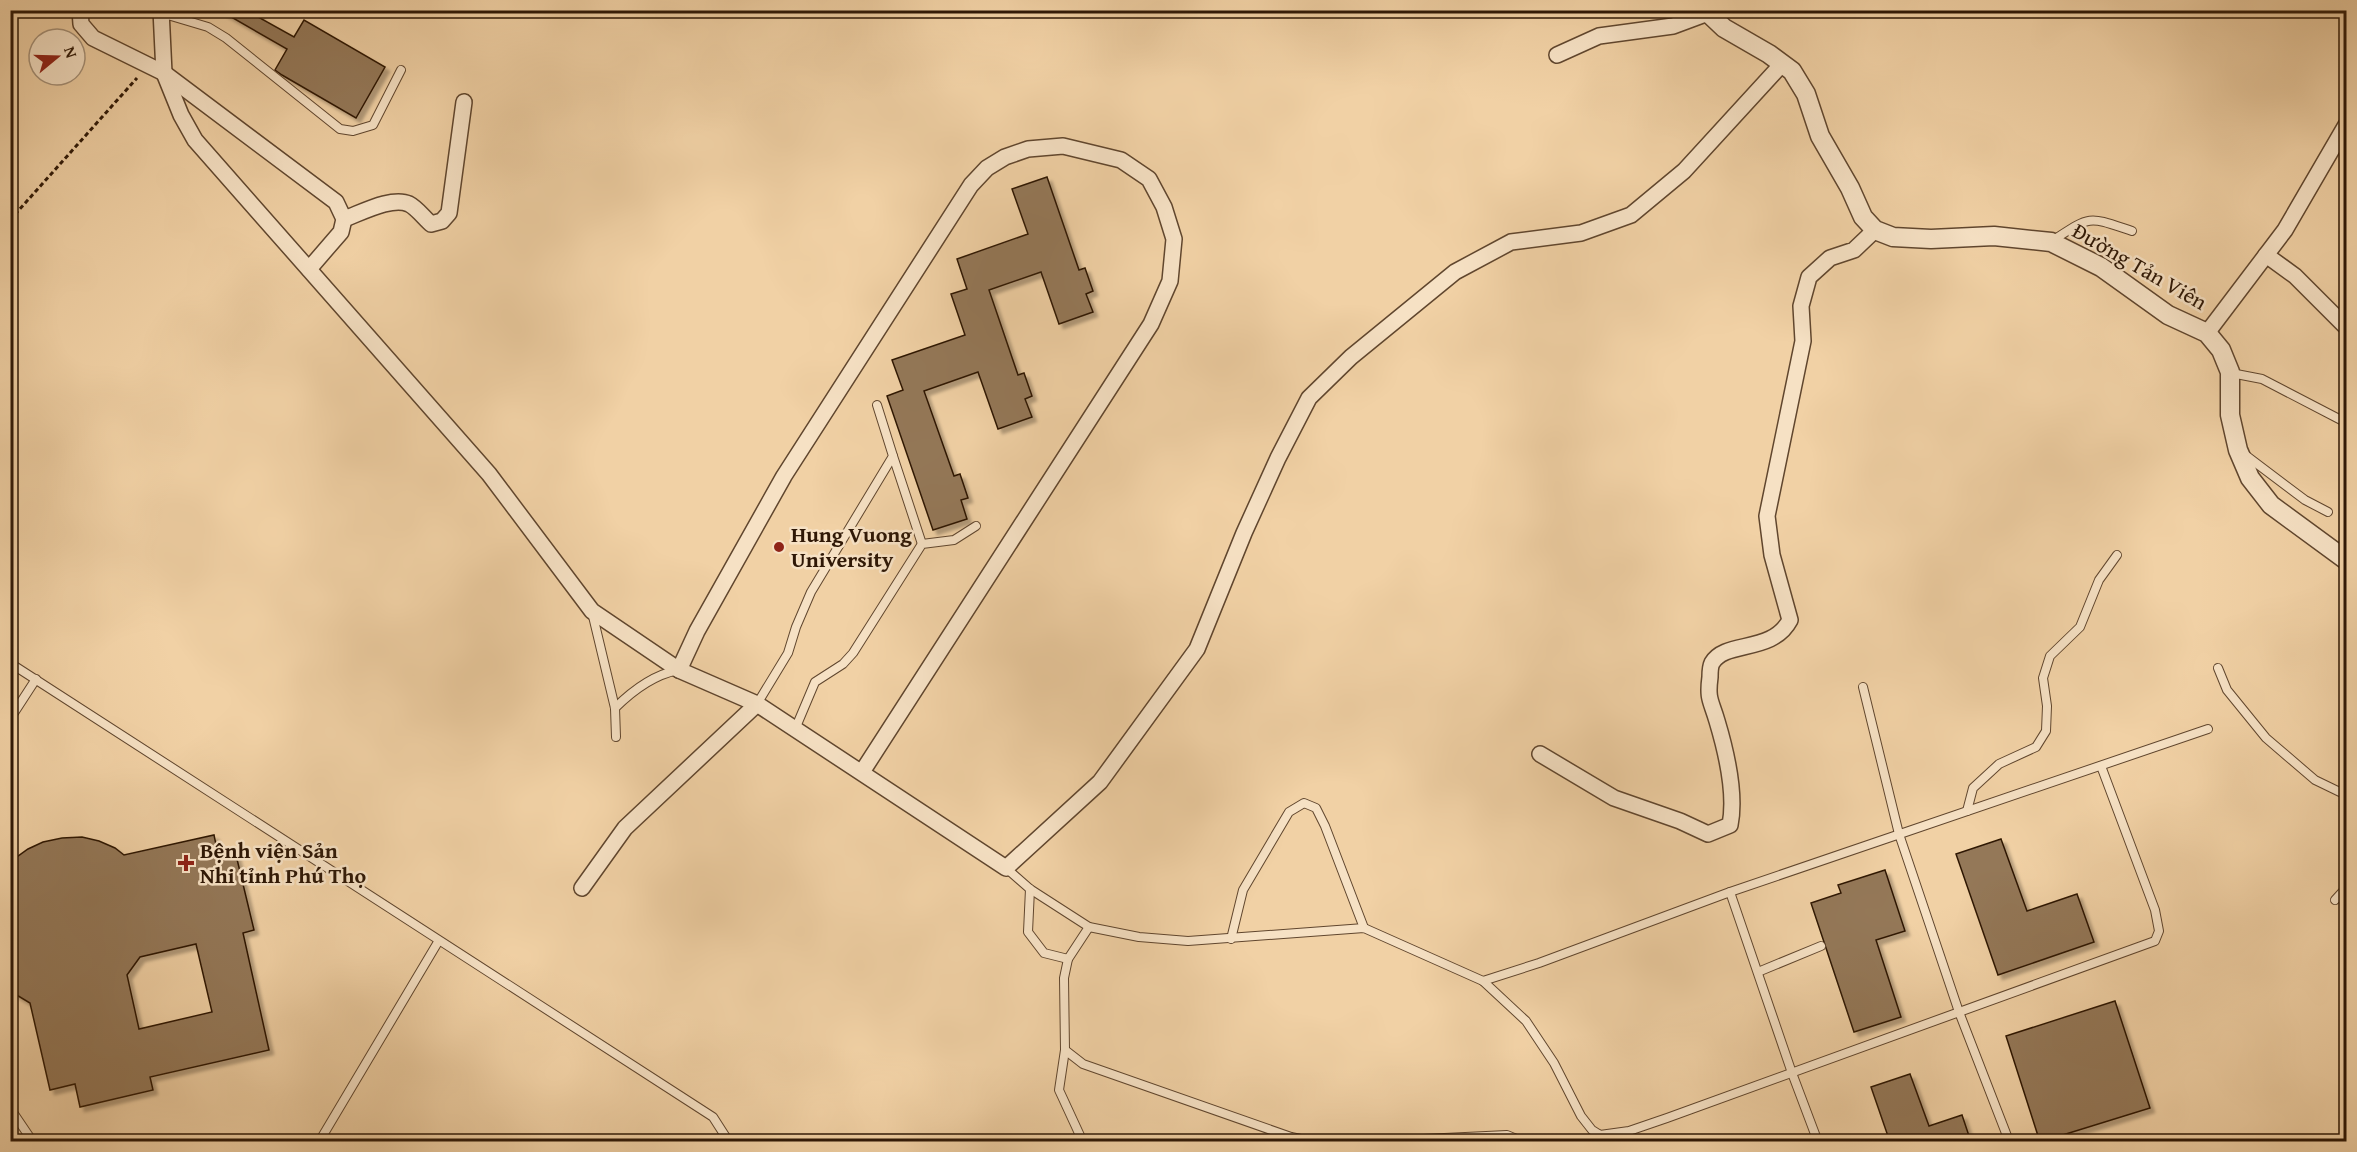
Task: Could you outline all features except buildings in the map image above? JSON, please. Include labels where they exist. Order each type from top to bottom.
[{"type":"street","points":[[80,10],[81,24],[93,38],[158,70],[336,202],[344,219],[341,232],[309,269]]},
{"type":"street","points":[[161,12],[158,70],[195,140],[489,474],[592,611],[679,670],[757,704],[796,727],[1006,868],[1100,782],[1197,649],[1244,533],[1278,458],[1309,398],[1351,357],[1455,272],[1512,242],[1581,233],[1631,215],[1684,171],[1782,64]]},
{"type":"street","points":[[1540,754],[1614,798],[1680,820],[1708,834],[1716,833],[1730,825],[1733,809],[1729,776],[1717,721],[1707,697],[1712,664],[1718,656],[1738,648],[1767,642],[1785,628],[1790,620],[1773,555],[1767,516],[1803,341],[1801,306],[1809,277],[1830,258],[1854,250],[1875,230],[1863,217],[1850,188],[1820,136],[1806,94],[1792,71],[1724,28],[1706,12],[1673,26],[1599,36],[1557,55]]},
{"type":"street","points":[[344,219],[382,204],[398,202],[409,204],[430,224],[442,221],[449,213],[464,102]]},
{"type":"street","points":[[2207,333],[2285,230],[2346,125]]},
{"type":"street","points":[[679,670],[697,631],[784,476],[971,186],[987,168],[1005,157],[1028,149],[1063,146],[1121,160],[1149,179],[1164,207],[1174,239],[1170,281],[1151,324],[862,772]]},
{"type":"street","name":"Đường Tản Viên","points":[[1875,230],[1893,237],[1931,240],[1994,236],[2051,242],[2101,267],[2168,315],[2207,333],[2221,350],[2230,372],[2230,415],[2238,450],[2250,478],[2271,505],[2346,560]]},
{"type":"street","points":[[2266,255],[2295,276],[2346,327]]},
{"type":"street","points":[[582,888],[625,828],[757,704]]},
{"type":"lane","points":[[161,12],[208,27],[226,38],[340,129],[353,130],[373,125],[401,70]]},
{"type":"lane","points":[[2051,242],[2086,220],[2098,220],[2132,231]]},
{"type":"lane","points":[[2230,372],[2262,379],[2341,420]]},
{"type":"lane","points":[[878,405],[922,544]]},
{"type":"lane","points":[[2238,450],[2305,500],[2328,512]]},
{"type":"lane","points":[[757,704],[788,653],[811,592],[893,456]]},
{"type":"lane","points":[[796,727],[815,682],[843,664],[922,544],[954,540],[976,526]]},
{"type":"lane","points":[[1967,811],[1973,788],[1999,764],[2036,747],[2046,731],[2047,706],[2043,678],[2050,656],[2079,627],[2098,580],[2117,555]]},
{"type":"lane","points":[[592,611],[615,708],[616,736]]},
{"type":"lane","points":[[10,663],[713,1118],[729,1142]]},
{"type":"lane","points":[[2218,668],[2226,690],[2266,738],[2315,780],[2346,795]]},
{"type":"lane","points":[[615,708],[630,693],[662,674],[679,670]]},
{"type":"lane","points":[[10,719],[36,679]]},
{"type":"lane","points":[[1863,687],[1899,834],[1959,1012],[2009,1141]]},
{"type":"lane","points":[[1483,981],[1539,963],[1730,892],[2208,729]]},
{"type":"lane","points":[[1006,868],[1030,889],[1089,927],[1139,937],[1188,941],[1365,928],[1483,981],[1526,1021],[1554,1063],[1581,1116],[1592,1130],[1600,1135],[1629,1131],[2155,941],[2159,931],[2155,910],[2101,766]]},
{"type":"lane","points":[[1230,939],[1243,890],[1289,812],[1304,803],[1316,808],[1325,826],[1365,928]]},
{"type":"lane","points":[[2335,900],[2346,888]]},
{"type":"lane","points":[[1030,889],[1029,932],[1044,953],[1068,959]]},
{"type":"lane","points":[[1730,892],[1818,1142]]},
{"type":"lane","points":[[1083,1142],[1059,1090],[1065,1050],[1064,978],[1068,959],[1089,927]]},
{"type":"lane","points":[[319,1142],[438,942]]},
{"type":"lane","points":[[1758,972],[1821,946]]},
{"type":"lane","points":[[1065,1050],[1083,1064],[1291,1137],[1315,1142]]},
{"type":"lane","points":[[10,1108],[33,1142]]},
{"type":"lane","points":[[1360,1142],[1507,1136],[1524,1142]]},
{"type":"path","points":[[10,220],[130,85],[158,70]]},
{"type":"place","name":"Hung Vuong University","points":[[779,547]]},
{"type":"place","name":"Bệnh viện Sản Nhi tỉnh Phú Thọ","points":[[186,863]]}]
